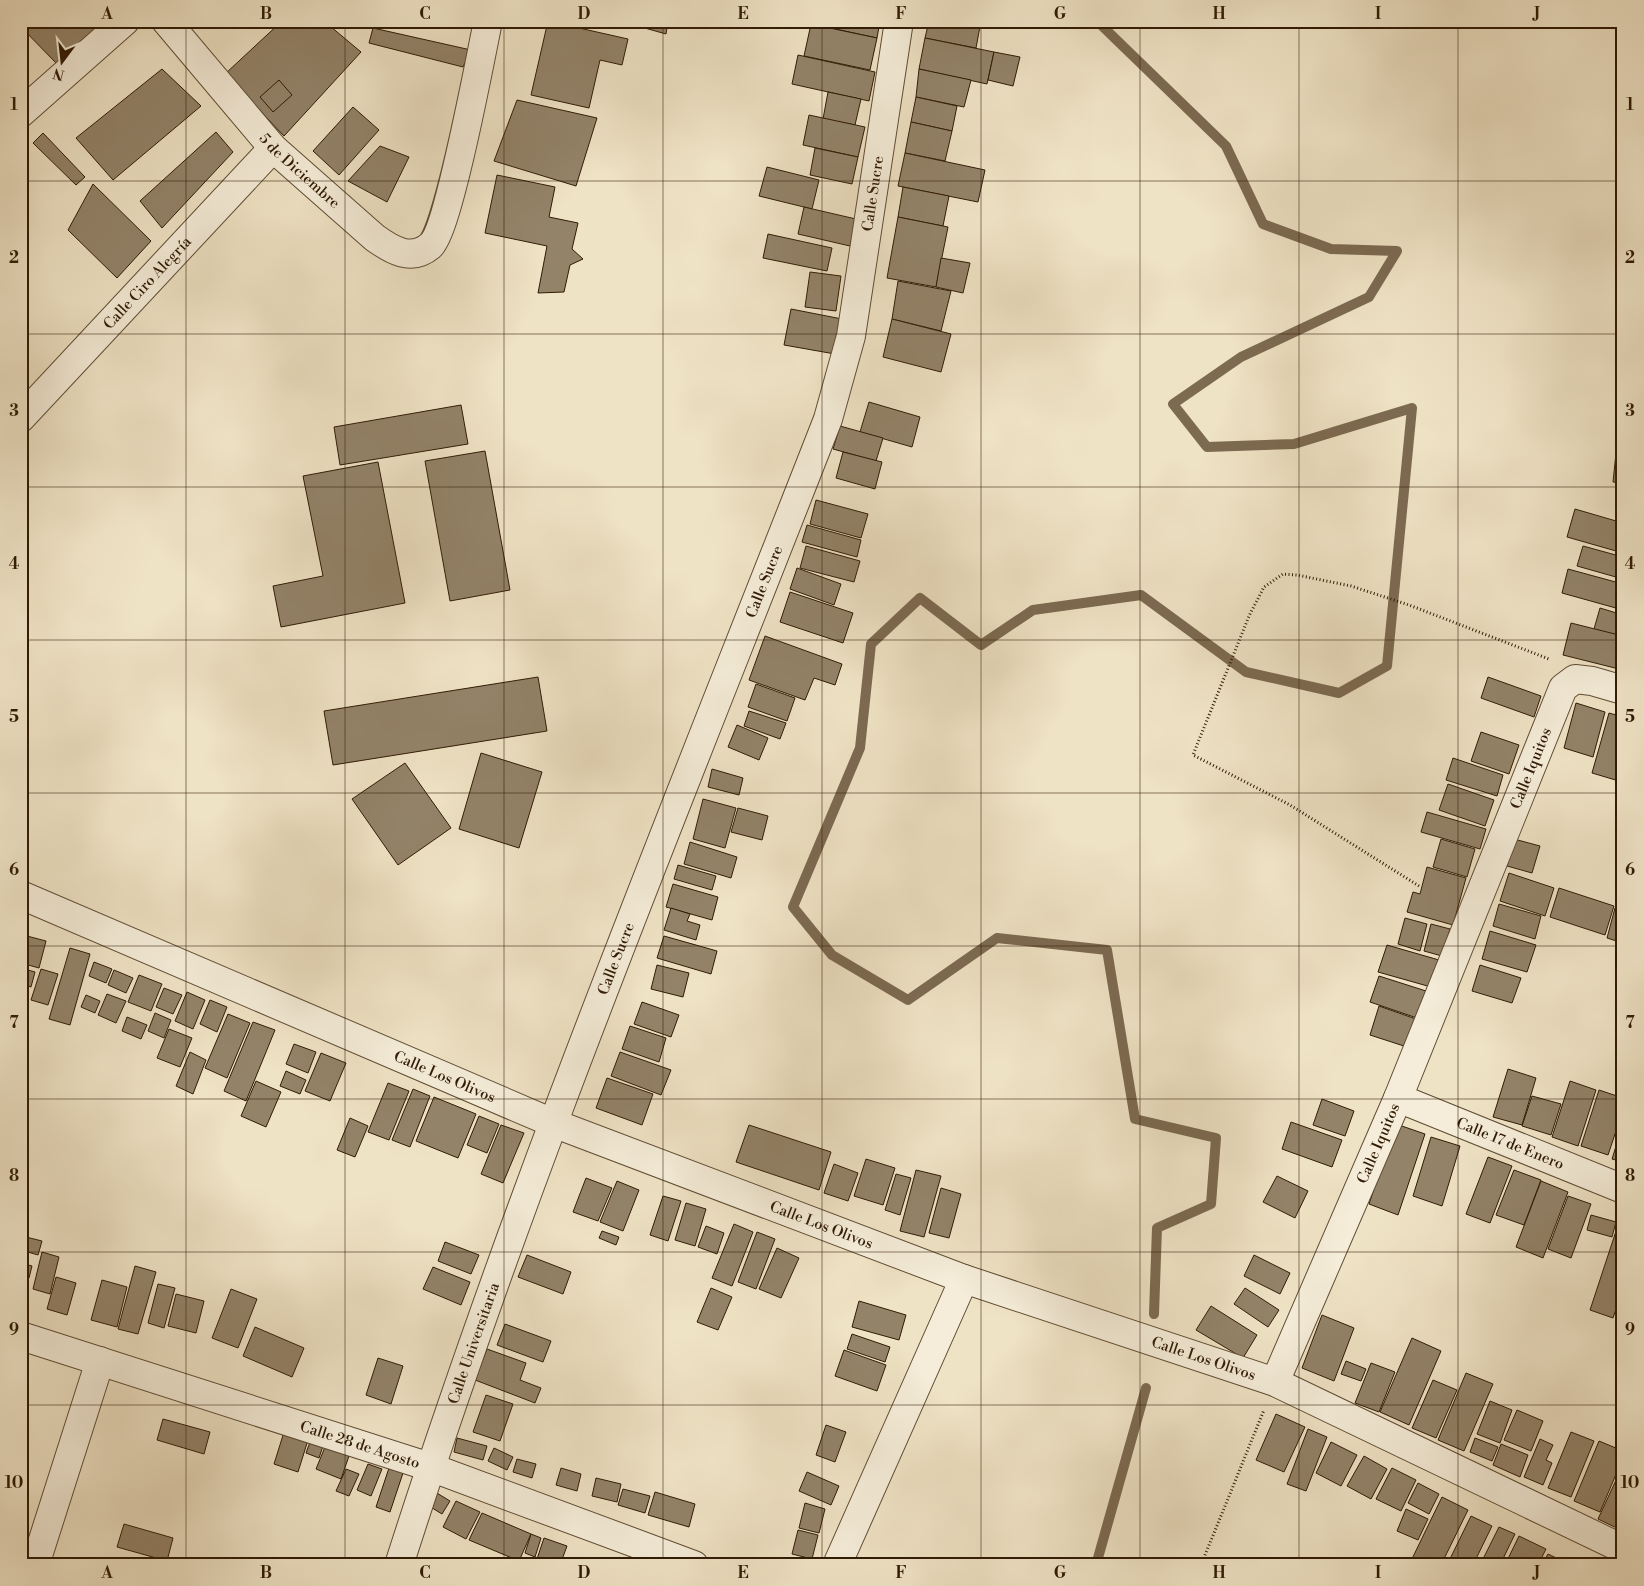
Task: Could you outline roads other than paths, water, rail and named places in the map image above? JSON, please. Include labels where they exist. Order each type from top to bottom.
[{"type":"street","points":[[21,113],[125,21]]},
{"type":"street","name":"5 de Diciembre","points":[[166,21],[273,148],[375,238],[393,251],[405,254],[420,252],[432,245],[447,211],[488,21]]},
{"type":"street","name":"Calle Sucre","points":[[553,1123],[828,419],[851,336],[899,21]]},
{"type":"street","name":"Calle Ciro Alegría","points":[[25,405],[273,148]]},
{"type":"street","name":"Calle Iquitos","points":[[1275,1382],[1398,1098],[1563,688],[1575,679],[1592,681],[1623,690]]},
{"type":"street","name":"Calle Los Olivos","points":[[21,895],[553,1123],[964,1279],[1275,1382],[1623,1549]]},
{"type":"street","name":"Calle 17 de Enero","points":[[1398,1098],[1623,1188]]},
{"type":"street","name":"Calle Universitaria","points":[[399,1565],[430,1467],[553,1123]]},
{"type":"street","points":[[837,1565],[964,1279]]},
{"type":"street","name":"Calle 28 de Agosto","points":[[21,1336],[430,1467],[694,1565]]},
{"type":"street","points":[[35,1565],[100,1361]]},
{"type":"waterway","points":[[1097,21],[1226,146],[1263,224],[1331,249],[1397,251],[1369,297],[1241,357],[1173,404],[1207,447],[1294,444],[1412,408],[1387,666],[1339,693],[1246,672],[1141,595],[1033,610],[981,645],[920,598],[871,644],[860,748],[793,907],[832,955],[908,1000],[997,938],[1107,950],[1135,1119],[1216,1138],[1211,1204],[1157,1228],[1154,1314]]},
{"type":"waterway","points":[[1096,1565],[1146,1388]]}]
